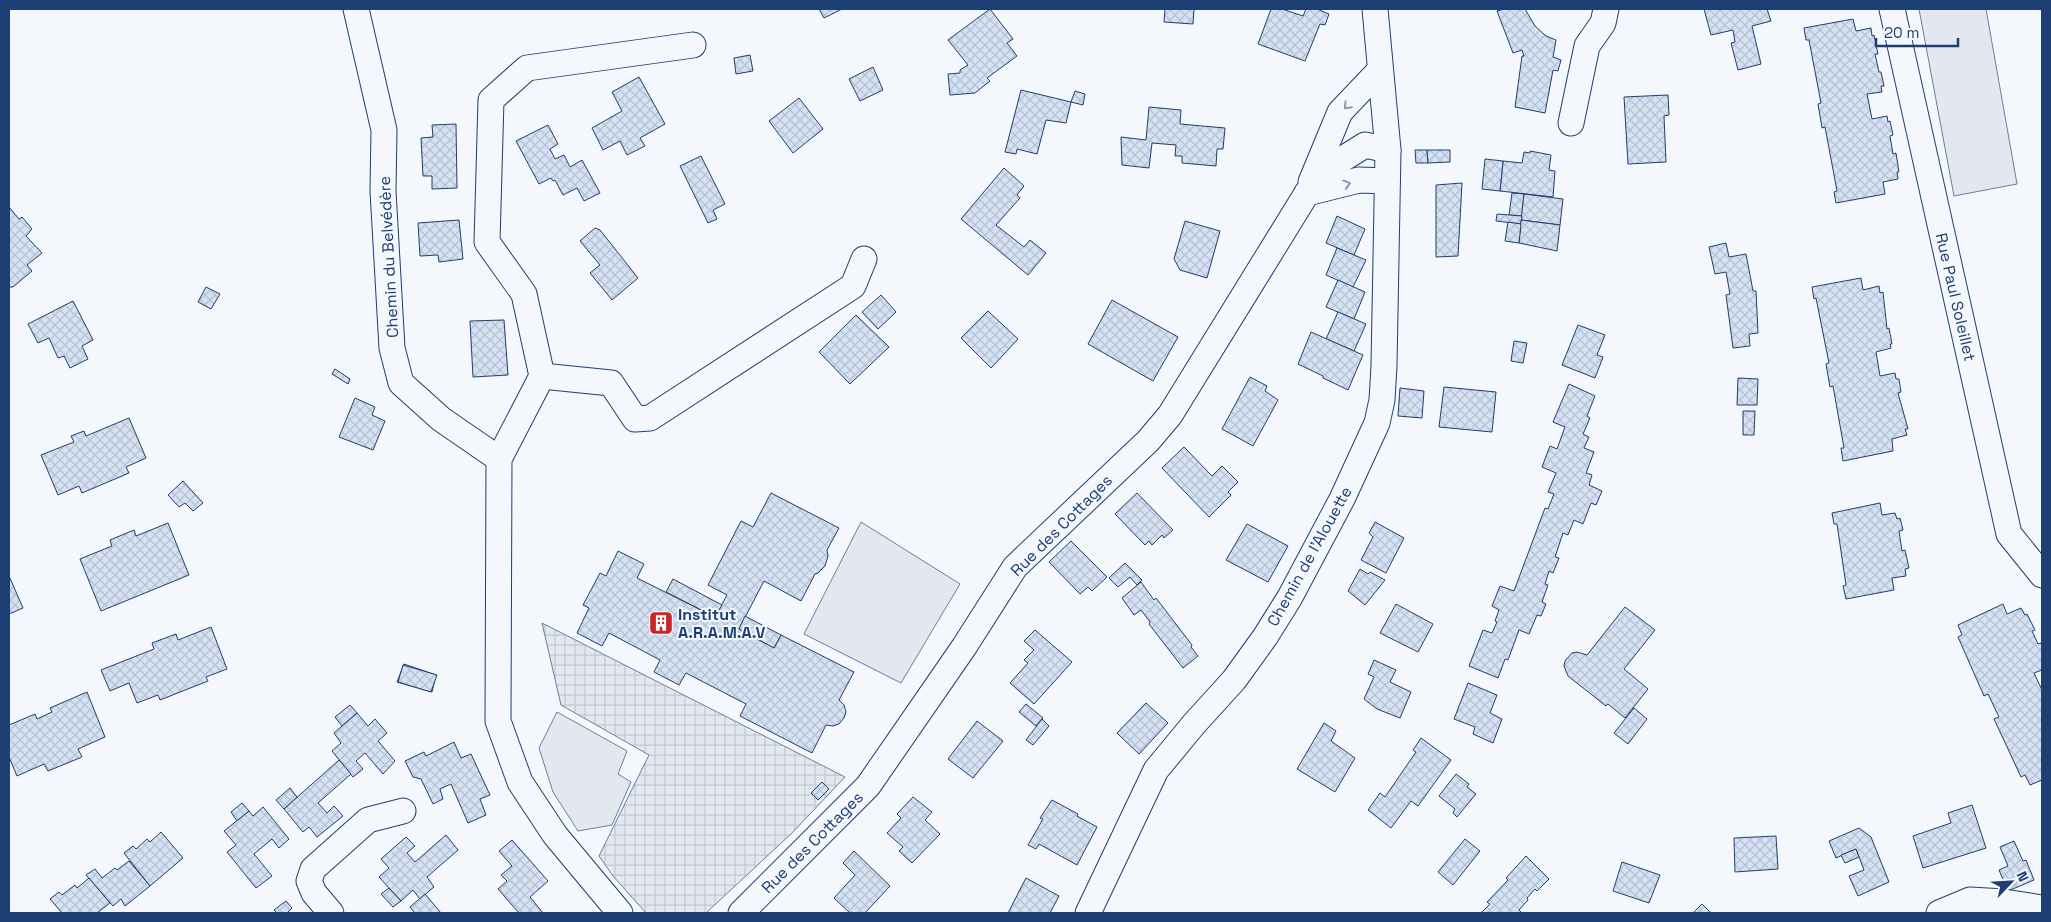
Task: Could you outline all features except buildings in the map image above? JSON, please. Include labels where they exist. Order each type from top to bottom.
[{"type":"street","name":"Chemin du Belvédère","points":[[356,9],[384,130],[383,191],[392,348],[401,383],[441,419],[499,459]]},
{"type":"street","points":[[1307,194],[1330,167],[1365,145],[1388,150],[1375,9]]},
{"type":"street","points":[[1571,123],[1587,46],[1603,23],[1606,9]]},
{"type":"street","name":"Rue Paul Soleillet","points":[[1892,9],[2009,534],[2042,574]]},
{"type":"street","points":[[620,913],[555,835],[520,782],[498,721],[499,459],[542,376],[524,294],[487,242],[491,100],[527,68],[693,45]]},
{"type":"street","points":[[1307,194],[1317,165],[1340,112],[1380,70]]},
{"type":"street","name":"Chemin de l'Alouette","points":[[1088,913],[1156,770],[1234,680],[1265,637],[1290,597],[1342,499],[1377,423],[1382,400],[1384,366],[1388,150]]},
{"type":"street","points":[[1307,194],[1359,180],[1387,181]]},
{"type":"street","name":"Rue des Cottages","points":[[741,913],[868,786],[964,647],[1015,567],[1148,441],[1170,414],[1307,194]]},
{"type":"street","points":[[542,376],[611,383],[636,419],[650,418],[853,286],[864,259]]},
{"type":"street","points":[[331,913],[314,893],[309,881],[313,869],[368,820],[403,811]]},
{"type":"street","points":[[1939,913],[1970,900],[2004,902],[2041,909]]},
{"type":"shaded area","points":[[1919,9],[1986,9],[2017,184],[1954,196]]},
{"type":"shaded area","points":[[861,522],[960,584],[901,683],[804,634]]},
{"type":"shaded area","points":[[542,623],[845,777],[792,833],[706,913],[646,913],[613,876],[599,856],[649,755],[561,705]]},
{"type":"shaded area","points":[[557,712],[627,751],[618,774],[631,782],[612,825],[578,831],[553,792],[539,748]]},
{"type":"place","name":"Institut A.R.A.M.A.V","points":[[661,623]]}]
